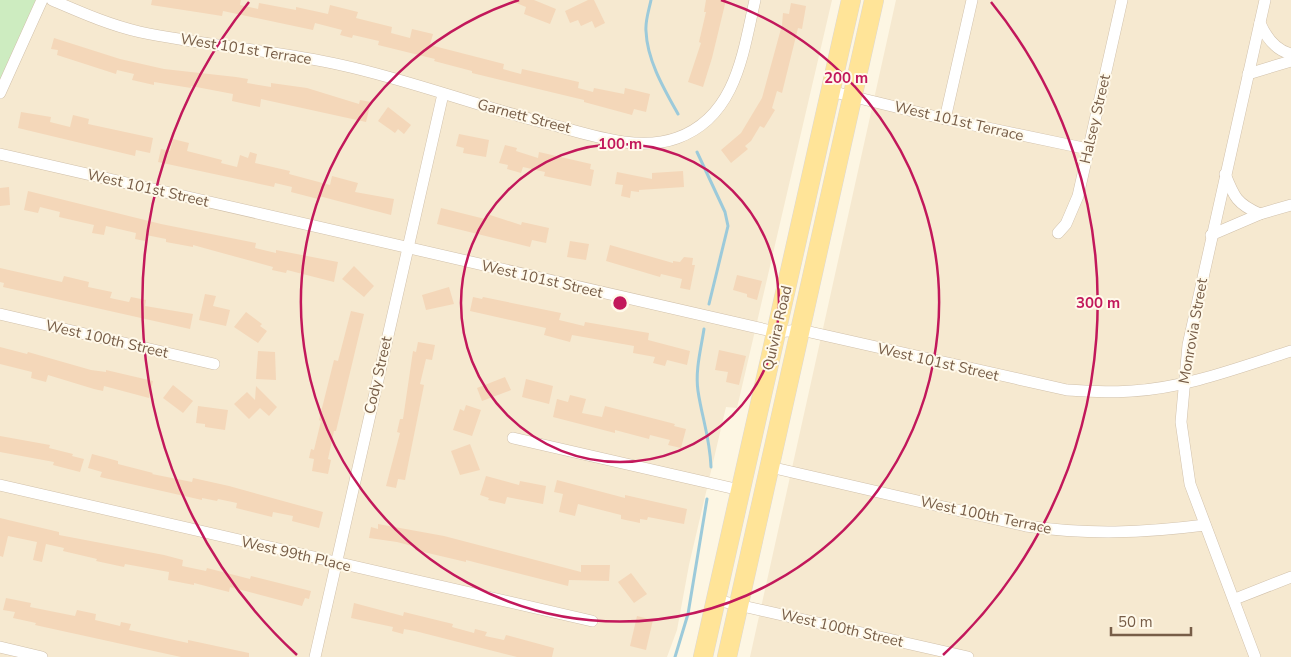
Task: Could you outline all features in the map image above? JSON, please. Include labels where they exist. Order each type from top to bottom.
[{"type":"main road","name":"Quivira Road","points":[[704,657],[850,0]]},
{"type":"main road","name":"Quivira Road","points":[[728,657],[874,0]]},
{"type":"street","points":[[0,93],[42,0]]},
{"type":"street","name":"West 101st Terrace","points":[[52,0],[105,22],[139,32],[289,54],[342,65],[442,94]]},
{"type":"street","name":"Garnett Street","points":[[442,94],[523,118],[628,142],[658,143],[677,138],[710,118],[728,95],[736,78],[755,0]]},
{"type":"street","points":[[944,119],[972,0]]},
{"type":"street","name":"Halsey Street","points":[[1058,233],[1073,210],[1122,0]]},
{"type":"street","name":"Monrovia Street","points":[[1255,657],[1235,599],[1190,484],[1182,422],[1188,345],[1265,0]]},
{"type":"street","points":[[1260,23],[1267,39],[1291,54]]},
{"type":"street","points":[[1248,74],[1291,61]]},
{"type":"street","name":"West 101st Terrace","points":[[830,91],[944,119],[1088,149]]},
{"type":"street","name":"Cody Street","points":[[315,657],[442,94]]},
{"type":"street","name":"West 101st Street","points":[[0,154],[776,332],[800,330],[1068,390],[1133,391],[1184,382],[1291,351]]},
{"type":"street","points":[[1225,174],[1233,193],[1242,206],[1260,214]]},
{"type":"street","points":[[1212,235],[1260,214],[1291,205]]},
{"type":"street","name":"West 100th Street","points":[[0,314],[214,364]]},
{"type":"street","points":[[513,438],[740,490]]},
{"type":"street","name":"West 100th Terrace","points":[[770,467],[1026,526],[1061,531],[1130,533],[1205,524]]},
{"type":"street","name":"West 99th Place","points":[[0,485],[592,621]]},
{"type":"street","points":[[1235,599],[1291,577]]},
{"type":"street","name":"West 100th Street","points":[[716,600],[968,657]]},
{"type":"street","points":[[0,647],[42,657]]},
{"type":"shaded area","points":[[37,0],[832,0],[737,408],[726,407],[689,565],[677,630],[667,657],[0,657],[0,82]]},
{"type":"shaded area","points":[[896,0],[1291,0],[1291,657],[750,657]]},
{"type":"green space","points":[[0,0],[37,0],[0,82]]},
{"type":"building","points":[[152,0],[241,0],[240,5],[258,9],[259,3],[296,10],[296,7],[328,14],[330,5],[358,12],[356,18],[392,27],[391,33],[410,38],[412,29],[433,34],[430,45],[504,64],[503,69],[521,74],[522,69],[579,82],[578,88],[593,92],[594,88],[624,94],[625,88],[650,94],[646,112],[634,109],[632,115],[584,102],[584,100],[472,73],[472,71],[434,61],[435,59],[378,45],[379,41],[353,35],[352,38],[340,35],[342,30],[315,23],[313,30],[223,11],[222,16],[151,5]]},
{"type":"building","points":[[509,0],[534,0],[556,9],[550,24],[524,14],[526,7]]},
{"type":"building","points":[[588,0],[594,0],[605,23],[595,28],[592,21],[581,26],[578,20],[570,23],[565,11]]},
{"type":"building","points":[[706,0],[726,0],[703,87],[688,82],[701,43],[699,42],[706,12],[704,12]]},
{"type":"building","points":[[791,3],[806,6],[802,29],[798,28],[782,93],[777,91],[772,108],[775,110],[764,128],[760,126],[751,141],[745,146],[748,149],[731,163],[721,150],[741,133],[762,98],[782,25],[783,13],[789,14]]},
{"type":"building","points":[[54,38],[120,59],[164,69],[248,79],[247,83],[271,87],[271,83],[307,88],[359,104],[360,100],[371,102],[366,122],[261,99],[260,107],[232,101],[233,94],[191,86],[191,88],[154,82],[154,85],[132,80],[134,74],[117,70],[116,74],[57,55],[58,50],[51,49]]},
{"type":"building","points":[[388,107],[411,125],[404,134],[398,129],[395,133],[378,121]]},
{"type":"building","points":[[21,112],[51,117],[50,122],[70,127],[73,115],[89,119],[88,124],[153,138],[150,153],[136,150],[135,156],[18,128]]},
{"type":"building","points":[[459,134],[489,140],[486,157],[463,153],[464,148],[456,146]]},
{"type":"building","points":[[173,139],[189,143],[187,151],[222,160],[221,163],[237,167],[240,155],[248,158],[250,152],[257,154],[255,163],[290,171],[289,174],[330,185],[332,176],[358,183],[355,192],[394,199],[391,215],[319,196],[318,199],[291,192],[292,187],[275,183],[274,187],[158,162],[161,149],[170,151]]},
{"type":"building","points":[[505,145],[517,148],[516,151],[538,158],[539,152],[591,164],[590,169],[594,170],[591,186],[544,176],[545,172],[523,167],[521,173],[507,169],[508,165],[499,163]]},
{"type":"building","points":[[683,171],[684,187],[639,190],[639,192],[631,191],[630,198],[621,196],[623,185],[615,184],[617,172],[652,179],[652,173]]},
{"type":"building","points":[[9,187],[10,205],[0,206],[0,188]]},
{"type":"building","points":[[28,191],[161,224],[256,243],[255,248],[276,253],[276,250],[338,262],[334,282],[287,270],[286,273],[272,270],[273,267],[193,245],[193,247],[166,242],[166,239],[146,235],[145,241],[135,239],[136,233],[106,226],[104,235],[92,233],[94,225],[59,217],[60,212],[40,207],[38,213],[24,210]]},
{"type":"building","points":[[441,208],[485,219],[487,214],[521,225],[522,222],[549,228],[546,243],[532,240],[530,247],[437,224]]},
{"type":"building","points":[[570,241],[589,244],[586,260],[567,257]]},
{"type":"building","points":[[610,245],[673,263],[673,261],[680,262],[684,257],[693,258],[692,265],[695,265],[690,290],[680,288],[682,279],[661,274],[660,277],[606,261]]},
{"type":"building","points":[[354,266],[374,286],[364,297],[342,279]]},
{"type":"building","points":[[0,268],[62,282],[64,276],[89,282],[88,287],[112,292],[110,298],[129,302],[131,297],[146,300],[145,306],[193,314],[190,329],[3,287],[4,283],[0,282]]},
{"type":"building","points":[[737,275],[762,281],[757,300],[747,297],[747,294],[733,290]]},
{"type":"building","points":[[449,287],[454,304],[426,310],[422,295]]},
{"type":"building","points":[[205,294],[216,296],[213,306],[230,310],[226,326],[199,320]]},
{"type":"building","points":[[473,297],[482,299],[483,297],[561,313],[559,320],[584,326],[585,322],[649,333],[648,340],[690,351],[687,365],[667,360],[665,366],[653,363],[655,357],[633,353],[634,346],[572,335],[570,342],[544,335],[546,328],[470,311]]},
{"type":"building","points":[[351,311],[364,314],[336,431],[334,431],[328,459],[331,460],[328,474],[312,471],[314,459],[309,458],[311,449],[314,450],[321,421],[319,420],[334,360],[338,361]]},
{"type":"building","points":[[246,312],[262,324],[260,326],[267,331],[258,343],[234,327]]},
{"type":"building","points":[[418,342],[435,345],[432,360],[426,359],[420,384],[424,385],[405,480],[398,479],[396,488],[386,486],[400,433],[397,432],[400,419],[403,419],[413,351],[416,352]]},
{"type":"building","points":[[0,347],[27,354],[28,352],[91,370],[106,372],[106,370],[153,381],[149,398],[104,386],[103,391],[94,389],[48,375],[46,382],[31,378],[32,372],[0,364]]},
{"type":"building","points":[[719,350],[746,356],[739,385],[726,382],[728,372],[715,370]]},
{"type":"building","points":[[258,351],[275,352],[276,380],[256,379]]},
{"type":"building","points":[[505,377],[511,390],[482,401],[477,388]]},
{"type":"building","points":[[526,379],[553,386],[549,404],[522,397]]},
{"type":"building","points":[[173,385],[193,401],[183,413],[163,398]]},
{"type":"building","points":[[256,386],[277,407],[269,416],[260,408],[249,419],[234,404],[247,392],[255,400]]},
{"type":"building","points":[[570,395],[586,399],[582,413],[602,417],[605,406],[675,424],[674,426],[686,429],[681,448],[668,445],[670,440],[650,435],[649,439],[615,430],[615,433],[553,417],[557,399],[568,402]]},
{"type":"building","points":[[466,405],[481,410],[472,436],[453,430],[460,409],[464,411]]},
{"type":"building","points":[[198,406],[228,410],[225,430],[205,427],[205,424],[196,423]]},
{"type":"building","points":[[0,436],[50,445],[49,448],[73,454],[72,456],[84,459],[80,472],[53,465],[54,462],[0,452]]},
{"type":"building","points":[[470,444],[480,470],[460,475],[451,451]]},
{"type":"building","points":[[92,454],[118,461],[118,464],[152,474],[192,482],[193,478],[229,486],[323,512],[319,528],[292,521],[293,516],[273,512],[272,517],[236,508],[237,503],[218,499],[217,501],[202,498],[202,500],[100,477],[102,472],[88,468]]},
{"type":"building","points":[[486,476],[519,485],[520,481],[546,486],[543,504],[507,497],[505,504],[488,500],[489,498],[480,495]]},
{"type":"building","points":[[557,480],[625,498],[625,495],[687,509],[684,524],[648,517],[647,520],[640,519],[640,523],[621,519],[621,515],[578,504],[575,516],[559,512],[563,494],[554,492]]},
{"type":"building","points":[[0,518],[59,532],[59,535],[183,560],[182,566],[206,571],[207,568],[250,579],[251,576],[311,591],[309,599],[305,598],[302,606],[230,587],[229,592],[194,583],[194,585],[168,580],[169,572],[125,564],[124,567],[96,561],[97,559],[63,551],[64,548],[46,544],[42,562],[33,560],[37,542],[8,536],[3,557],[0,556]]},
{"type":"building","points":[[378,524],[444,536],[581,572],[581,565],[610,565],[609,581],[569,580],[568,586],[466,560],[466,562],[415,550],[416,547],[397,542],[369,538],[371,527],[378,529]]},
{"type":"building","points":[[631,573],[647,594],[634,603],[618,582]]},
{"type":"building","points":[[6,598],[31,603],[30,607],[75,616],[77,610],[96,614],[95,620],[120,626],[121,622],[131,624],[129,630],[188,643],[188,640],[249,653],[249,657],[181,657],[35,625],[36,623],[13,618],[15,612],[3,610]]},
{"type":"building","points":[[354,603],[403,616],[404,612],[453,624],[452,627],[474,633],[475,629],[487,632],[485,636],[504,640],[506,635],[554,648],[552,657],[517,657],[415,631],[404,629],[403,634],[392,631],[393,627],[351,618]]},
{"type":"building","points":[[637,616],[653,620],[646,650],[630,646]]},
{"type":"waterway","points":[[651,0],[646,27],[649,53],[657,74],[678,114]]},
{"type":"waterway","points":[[697,152],[725,212],[728,226],[709,304]]},
{"type":"waterway","points":[[704,329],[697,383],[711,467]]},
{"type":"waterway","points":[[675,657],[688,614],[707,499]]}]
